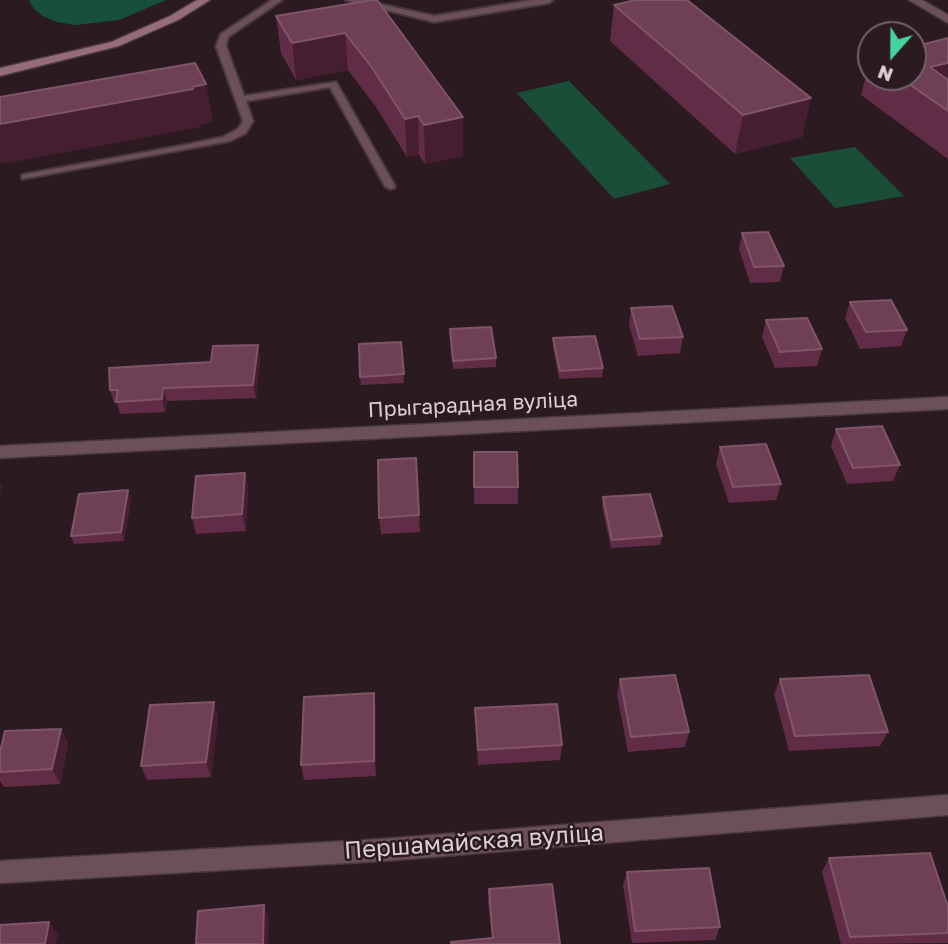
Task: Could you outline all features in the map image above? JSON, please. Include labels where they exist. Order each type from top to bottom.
[{"type":"street","points":[[0,72],[62,60],[115,44],[165,22],[205,0]]},
{"type":"street","points":[[914,0],[948,20]]},
{"type":"street","name":"Прыгарадная вуліца","points":[[0,452],[948,404]]},
{"type":"street","name":"Першамайская вуліца","points":[[0,872],[382,850],[948,805]]},
{"type":"lane","points":[[26,177],[226,139],[242,131],[248,121],[221,46],[224,36],[278,0]]},
{"type":"lane","points":[[350,0],[434,19],[549,0]]},
{"type":"lane","points":[[242,99],[333,84],[390,186]]},
{"type":"green space","points":[[29,0],[166,0],[119,20],[76,25],[57,22],[43,16],[34,9]]},
{"type":"green space","points":[[569,81],[670,184],[614,199],[517,93]]},
{"type":"green space","points":[[855,147],[904,196],[835,208],[790,158]]},
{"type":"building","points":[[377,0],[463,117],[424,125],[418,116],[405,119],[373,69],[345,33],[292,43],[276,16]]},
{"type":"building","points":[[636,0],[687,0],[811,98],[743,115],[614,5]]},
{"type":"building","points":[[948,38],[948,63],[930,67],[948,80],[948,111],[919,91],[927,91],[927,43]]},
{"type":"building","points":[[195,63],[206,84],[192,87],[193,89],[0,124],[0,97]]},
{"type":"building","points":[[768,232],[784,266],[754,267],[742,233]]},
{"type":"building","points":[[891,300],[907,330],[866,332],[850,302]]},
{"type":"building","points":[[672,306],[683,337],[640,339],[631,308]]},
{"type":"building","points":[[807,318],[822,349],[780,352],[766,320]]},
{"type":"building","points":[[491,327],[496,358],[453,361],[450,329]]},
{"type":"building","points":[[595,336],[603,368],[560,371],[553,338]]},
{"type":"building","points":[[401,342],[404,374],[360,377],[359,344]]},
{"type":"building","points":[[258,345],[253,385],[163,388],[162,399],[116,402],[118,390],[110,390],[109,368],[211,362],[213,346]]},
{"type":"building","points":[[882,426],[900,465],[853,468],[836,429]]},
{"type":"building","points":[[766,444],[781,484],[733,487],[720,447]]},
{"type":"building","points":[[474,452],[517,452],[518,487],[474,487]]},
{"type":"building","points":[[416,458],[419,515],[379,518],[378,460]]},
{"type":"building","points":[[245,473],[242,514],[192,518],[196,476]]},
{"type":"building","points":[[128,490],[121,532],[71,536],[79,494]]},
{"type":"building","points":[[650,494],[662,536],[612,540],[603,497]]},
{"type":"building","points":[[675,675],[689,732],[631,737],[620,679]]},
{"type":"building","points":[[869,675],[888,732],[795,736],[780,679]]},
{"type":"building","points":[[374,693],[374,761],[301,765],[304,697]]},
{"type":"building","points":[[214,702],[206,762],[141,766],[150,705]]},
{"type":"building","points":[[557,704],[562,745],[478,750],[475,708]]},
{"type":"building","points":[[61,729],[52,769],[0,772],[0,752],[5,731]]},
{"type":"building","points":[[930,853],[948,907],[948,933],[850,937],[829,858]]},
{"type":"building","points":[[709,868],[720,927],[635,931],[627,872]]},
{"type":"building","points":[[552,884],[560,944],[451,944],[493,938],[489,889]]},
{"type":"building","points":[[264,905],[263,944],[196,944],[198,911]]},
{"type":"building","points":[[49,922],[45,944],[0,944],[0,925]]}]
